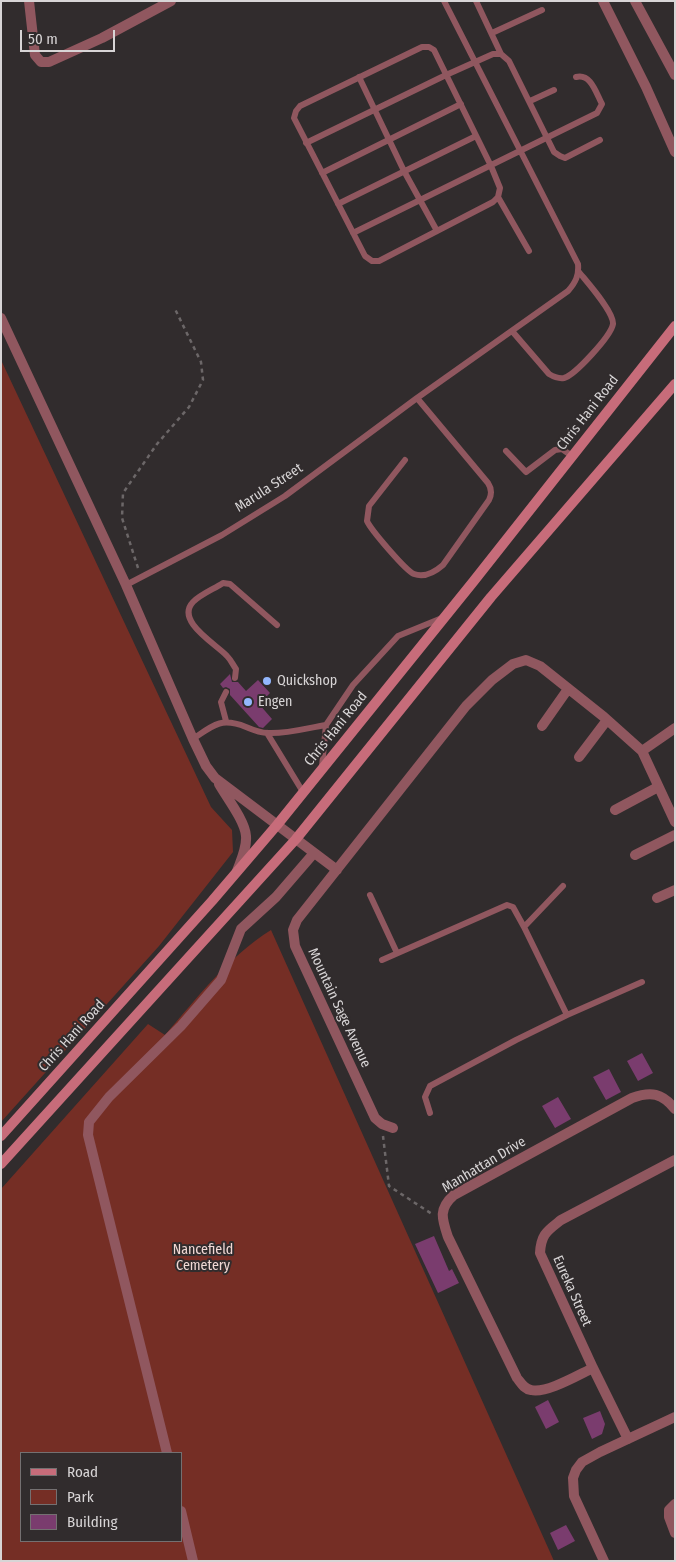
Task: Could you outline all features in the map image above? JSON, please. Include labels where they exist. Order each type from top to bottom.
[{"type":"main road","name":"Chris Hani Road","points":[[1,1136],[212,901],[277,825],[675,326]]},
{"type":"main road","points":[[1,1164],[296,839],[492,597],[672,388]]},
{"type":"street","points":[[28,1],[35,55],[41,62],[49,62],[102,38],[171,1]]},
{"type":"street","points":[[603,1],[675,152]]},
{"type":"street","points":[[635,1],[675,75]]},
{"type":"street","points":[[1,318],[126,585],[193,739],[206,766],[244,827],[246,837],[245,848],[237,872]]},
{"type":"street","name":"Mountain Sage Avenue","points":[[382,1124],[374,1118],[295,946],[293,938],[297,920],[466,706],[508,667],[526,660],[540,666],[568,689]]},
{"type":"street","points":[[542,726],[568,689],[642,751],[675,822]]},
{"type":"street","points":[[579,757],[607,720]]},
{"type":"street","points":[[642,751],[675,728]]},
{"type":"street","points":[[215,778],[338,870]]},
{"type":"street","points":[[615,810],[658,787]]},
{"type":"street","points":[[635,855],[675,835]]},
{"type":"street","points":[[167,1452],[88,1135],[89,1122],[109,1097],[181,1026],[221,980],[241,929],[276,897],[314,853]]},
{"type":"street","points":[[657,898],[675,890]]},
{"type":"street","name":"Manhattan Drive","points":[[443,1222],[445,1203],[454,1195],[632,1098],[644,1093],[659,1096],[667,1100],[675,1109]]},
{"type":"street","points":[[382,1124],[393,1128]]},
{"type":"street","name":"Eureka Street","points":[[628,1439],[540,1253],[540,1241],[546,1232],[561,1220],[675,1160]]},
{"type":"street","points":[[443,1222],[454,1249],[523,1387],[529,1390],[542,1390],[593,1368]]},
{"type":"street","points":[[604,1561],[574,1496],[573,1478],[576,1470],[582,1462],[675,1417]]},
{"type":"street","points":[[675,1504],[669,1510],[669,1517],[675,1533]]},
{"type":"street","points":[[182,1515],[193,1561]]},
{"type":"lane","points":[[444,1],[578,264],[579,272],[611,314],[613,323],[609,334],[575,372],[564,378],[557,379],[549,374],[512,330]]},
{"type":"lane","points":[[476,1],[501,54],[508,61],[530,101],[554,152],[565,158],[600,140]]},
{"type":"lane","points":[[492,33],[542,10]]},
{"type":"lane","points":[[422,47],[434,50],[500,188],[498,197],[493,202],[379,261],[372,261],[365,256],[294,118],[300,106],[359,77],[422,47]]},
{"type":"lane","points":[[306,143],[446,75],[493,54],[501,54]]},
{"type":"lane","points":[[353,233],[597,113],[602,104],[589,80],[584,76],[576,77]]},
{"type":"lane","points":[[359,77],[404,170],[437,231]]},
{"type":"lane","points":[[530,101],[554,90]]},
{"type":"lane","points":[[322,173],[461,104]]},
{"type":"lane","points":[[338,204],[476,136]]},
{"type":"lane","points":[[498,197],[529,251]]},
{"type":"lane","name":"Marula Street","points":[[126,585],[222,535],[285,496],[417,398],[568,291],[575,283],[579,272]]},
{"type":"lane","points":[[405,460],[369,506],[367,521],[407,569],[415,574],[424,575],[434,572],[443,565],[489,500],[491,490],[488,483],[417,398]]},
{"type":"lane","points":[[506,451],[526,472],[555,450],[562,450],[572,456]]},
{"type":"lane","points":[[235,678],[236,669],[227,656],[204,636],[191,621],[188,614],[189,608],[194,602],[223,583],[230,584],[277,625]]},
{"type":"lane","points":[[322,768],[326,724],[353,685],[398,636],[418,626],[442,618]]},
{"type":"lane","points":[[226,692],[221,702],[226,721]]},
{"type":"lane","points":[[193,739],[212,726],[226,721],[235,722],[267,733],[290,732],[326,724]]},
{"type":"lane","points":[[267,733],[303,792]]},
{"type":"lane","points":[[524,927],[564,886]]},
{"type":"lane","points":[[370,895],[397,953]]},
{"type":"lane","points":[[382,960],[507,905],[514,907],[567,1015]]},
{"type":"lane","points":[[430,1113],[425,1097],[430,1086],[567,1015],[642,982]]},
{"type":"path","points":[[141,577],[122,518],[123,493],[157,444],[189,407],[203,380],[201,362],[175,309]]},
{"type":"path","points":[[382,1124],[389,1186],[443,1222]]},
{"type":"green space","points":[[1,360],[211,807],[232,830],[233,852],[159,946],[1,1122]]},
{"type":"green space","name":"Nancefield Cemetery","points":[[271,930],[554,1561],[1,1561],[1,1189],[148,1024],[165,1035],[214,978],[241,952]]},
{"type":"building","points":[[230,674],[232,682],[238,682],[246,691],[258,680],[270,693],[259,704],[272,719],[263,728],[259,727],[230,695],[230,689],[223,688],[220,684]]},
{"type":"building","points":[[642,1053],[653,1073],[638,1081],[627,1061]]},
{"type":"building","points":[[609,1069],[621,1092],[606,1100],[593,1077]]},
{"type":"building","points":[[558,1097],[571,1119],[555,1128],[542,1106]]},
{"type":"building","points":[[434,1236],[449,1271],[452,1269],[459,1283],[438,1293],[415,1244]]},
{"type":"building","points":[[548,1400],[559,1422],[546,1429],[535,1407]]},
{"type":"building","points":[[600,1411],[605,1424],[602,1434],[592,1439],[583,1418]]},
{"type":"building","points":[[566,1525],[575,1541],[558,1550],[550,1533]]},
{"type":"place","name":"Quickshop","points":[[267,681]]},
{"type":"place","name":"Engen","points":[[248,702]]}]
